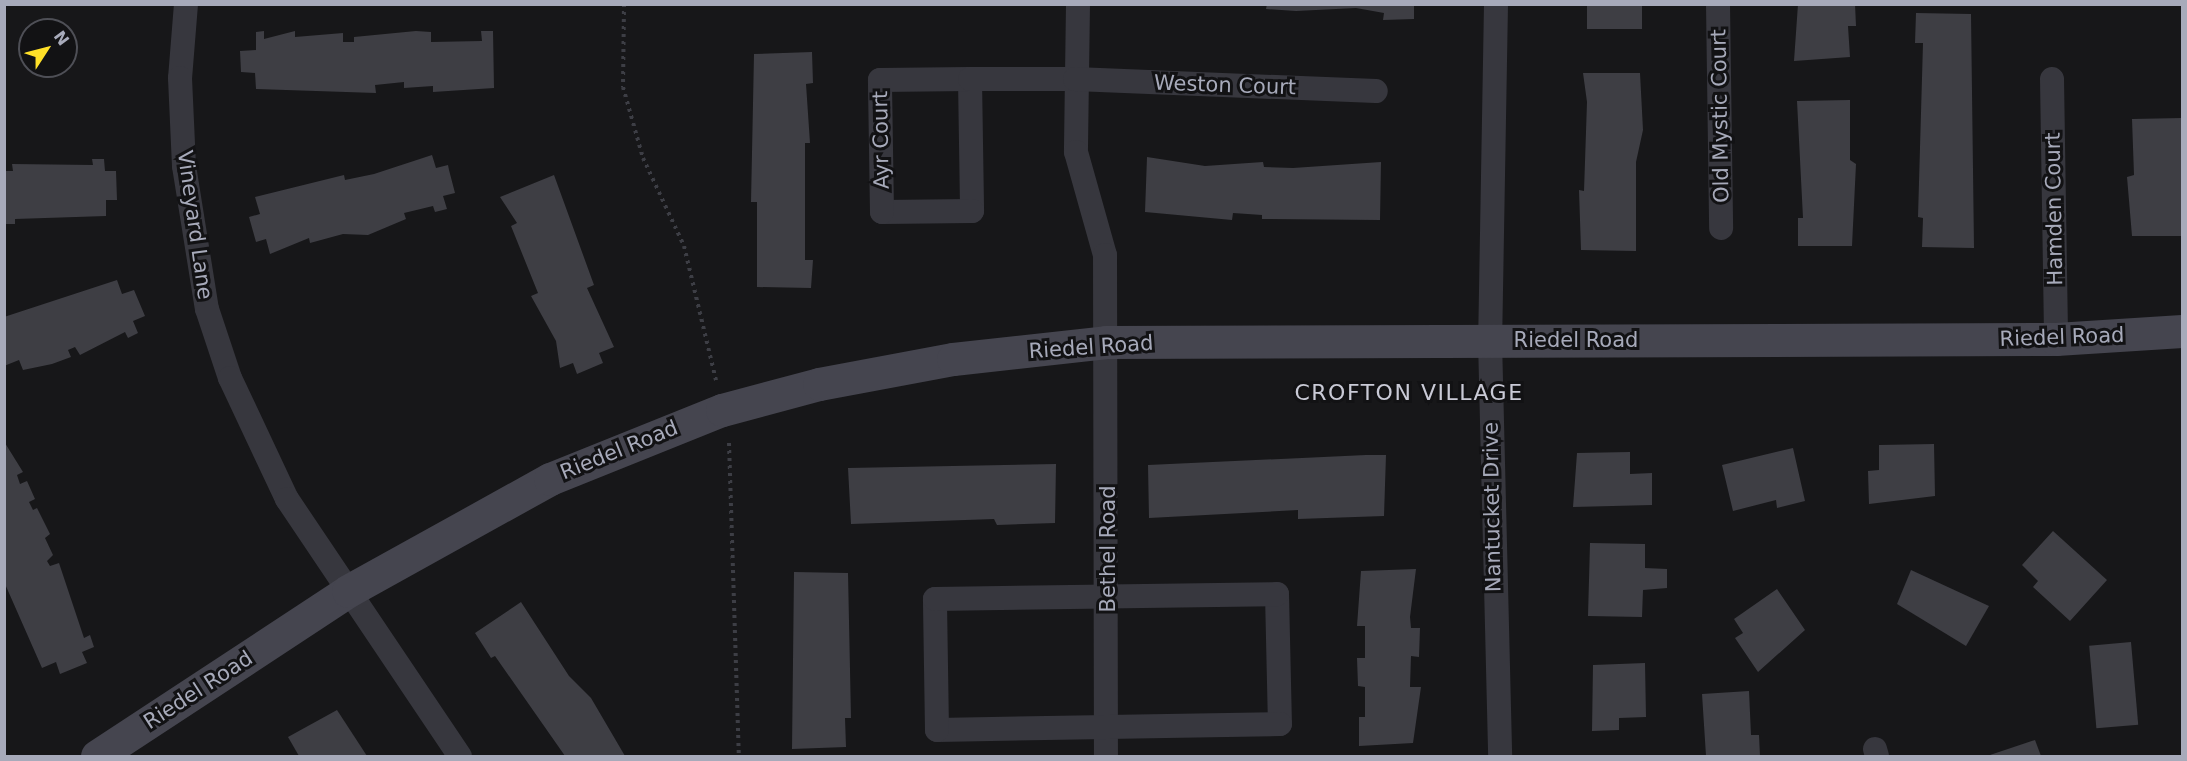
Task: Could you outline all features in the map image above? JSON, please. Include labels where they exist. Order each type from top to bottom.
[{"type":"street","name":"Vineyard Lane","points":[[186,4],[180,78],[184,166],[207,309],[254,435],[287,499],[460,756]]},
{"type":"street","name":"Bethel Road","points":[[1078,4],[1075,79],[1076,152],[1105,255],[1108,597],[1106,756]]},
{"type":"street","name":"Nantucket Drive","points":[[1496,4],[1490,340],[1500,756]]},
{"type":"street","name":"Old Mystic Court","points":[[1718,4],[1721,228]]},
{"type":"street","name":"Ayr Court","points":[[970,79],[972,211],[882,212],[880,80],[970,79],[1075,79]]},
{"type":"street","name":"Weston Court","points":[[1075,79],[1376,92]]},
{"type":"street","name":"Hamden Court","points":[[2052,79],[2056,339]]},
{"type":"street","name":"Riedel Road","points":[[97,756],[348,591],[550,479],[722,410],[819,384],[953,359],[1106,342],[2056,339],[2182,331]]},
{"type":"street","points":[[1277,594],[1280,724],[1107,727],[937,730],[934,599],[1277,594]]},
{"type":"path","points":[[624,4],[620,46],[626,96],[643,158],[684,246],[734,465],[739,756]]},
{"type":"building","points":[[1267,4],[1414,4],[1414,19],[1383,20],[1384,13],[1356,8],[1296,11],[1266,9]]},
{"type":"building","points":[[1587,4],[1642,4],[1642,29],[1587,29]]},
{"type":"building","points":[[1798,4],[1855,4],[1856,26],[1848,26],[1850,57],[1794,61]]},
{"type":"building","points":[[1916,13],[1971,14],[1974,248],[1922,247],[1923,218],[1918,217],[1923,43],[1915,43]]},
{"type":"building","points":[[264,31],[264,39],[295,31],[295,37],[343,33],[343,42],[354,42],[354,37],[416,31],[431,32],[431,42],[482,41],[481,31],[493,31],[494,88],[433,92],[433,86],[404,88],[404,82],[375,85],[376,93],[256,89],[255,73],[241,72],[240,51],[256,50],[256,32]]},
{"type":"building","points":[[812,52],[813,83],[806,84],[810,143],[805,143],[805,260],[813,260],[811,288],[757,287],[757,202],[751,202],[754,54]]},
{"type":"building","points":[[1583,73],[1640,73],[1643,130],[1636,162],[1636,251],[1581,250],[1579,190],[1584,191],[1587,102]]},
{"type":"building","points":[[1850,100],[1850,160],[1856,164],[1852,246],[1798,246],[1798,218],[1803,218],[1797,101]]},
{"type":"building","points":[[2182,118],[2182,236],[2132,236],[2127,177],[2134,175],[2132,119]]},
{"type":"building","points":[[432,155],[436,168],[448,165],[455,193],[443,196],[447,209],[435,212],[433,206],[404,213],[406,219],[368,235],[343,234],[310,243],[309,238],[270,254],[266,239],[256,242],[249,217],[260,214],[255,197],[344,175],[345,180],[374,174]]},
{"type":"building","points":[[1147,157],[1205,166],[1263,162],[1264,167],[1293,168],[1381,162],[1380,220],[1262,219],[1262,215],[1233,213],[1232,220],[1145,212]]},
{"type":"building","points":[[92,159],[104,159],[105,171],[116,171],[117,200],[106,200],[106,216],[15,219],[15,224],[4,224],[4,171],[13,171],[12,164],[93,165]]},
{"type":"building","points":[[554,175],[594,285],[587,288],[614,347],[599,353],[603,363],[577,374],[573,363],[560,368],[556,341],[531,296],[538,293],[511,226],[517,223],[500,197]]},
{"type":"building","points":[[117,280],[122,294],[134,290],[145,316],[133,321],[138,333],[128,338],[125,332],[80,355],[75,347],[68,350],[71,357],[52,364],[23,370],[19,360],[4,366],[4,317]]},
{"type":"building","points":[[5,443],[23,472],[17,475],[20,484],[27,481],[35,499],[29,502],[33,510],[37,508],[50,534],[45,538],[53,555],[47,561],[50,566],[59,563],[84,638],[90,635],[94,647],[82,652],[87,663],[60,674],[56,662],[42,668],[5,584]]},
{"type":"building","points":[[1934,444],[1935,496],[1869,504],[1868,471],[1879,470],[1879,445]]},
{"type":"building","points":[[1793,448],[1805,501],[1777,508],[1776,500],[1733,511],[1722,465]]},
{"type":"building","points":[[1630,452],[1630,474],[1652,473],[1652,505],[1573,507],[1577,453]]},
{"type":"building","points":[[1386,455],[1384,516],[1298,519],[1298,510],[1149,518],[1148,465]]},
{"type":"building","points":[[1056,464],[1055,523],[997,525],[994,519],[851,524],[848,468]]},
{"type":"building","points":[[2053,531],[2107,580],[2070,621],[2033,587],[2038,581],[2022,565]]},
{"type":"building","points":[[1590,543],[1645,544],[1645,568],[1667,569],[1667,588],[1643,590],[1642,617],[1588,616]]},
{"type":"building","points":[[1416,569],[1410,617],[1411,628],[1420,628],[1419,657],[1411,656],[1410,687],[1421,687],[1413,743],[1359,746],[1359,717],[1365,717],[1365,687],[1358,686],[1357,658],[1365,658],[1365,626],[1357,626],[1361,571]]},
{"type":"building","points":[[1911,570],[1989,606],[1966,646],[1897,604]]},
{"type":"building","points":[[794,572],[848,573],[851,718],[845,718],[846,747],[792,749]]},
{"type":"building","points":[[1777,589],[1805,630],[1758,672],[1735,638],[1743,633],[1734,619]]},
{"type":"building","points":[[521,602],[569,676],[591,698],[625,756],[565,756],[495,656],[491,658],[475,633]]},
{"type":"building","points":[[2131,642],[2138,725],[2096,728],[2089,646]]},
{"type":"building","points":[[1645,663],[1646,717],[1619,718],[1619,730],[1592,731],[1593,665]]},
{"type":"building","points":[[1749,691],[1751,735],[1759,735],[1760,756],[1706,756],[1702,694]]},
{"type":"building","points":[[337,710],[367,756],[299,756],[288,737]]},
{"type":"building","points":[[2035,740],[2041,756],[1987,756]]},
{"type":"district","name":"CROFTON VILLAGE","points":[[1409,393]]}]
